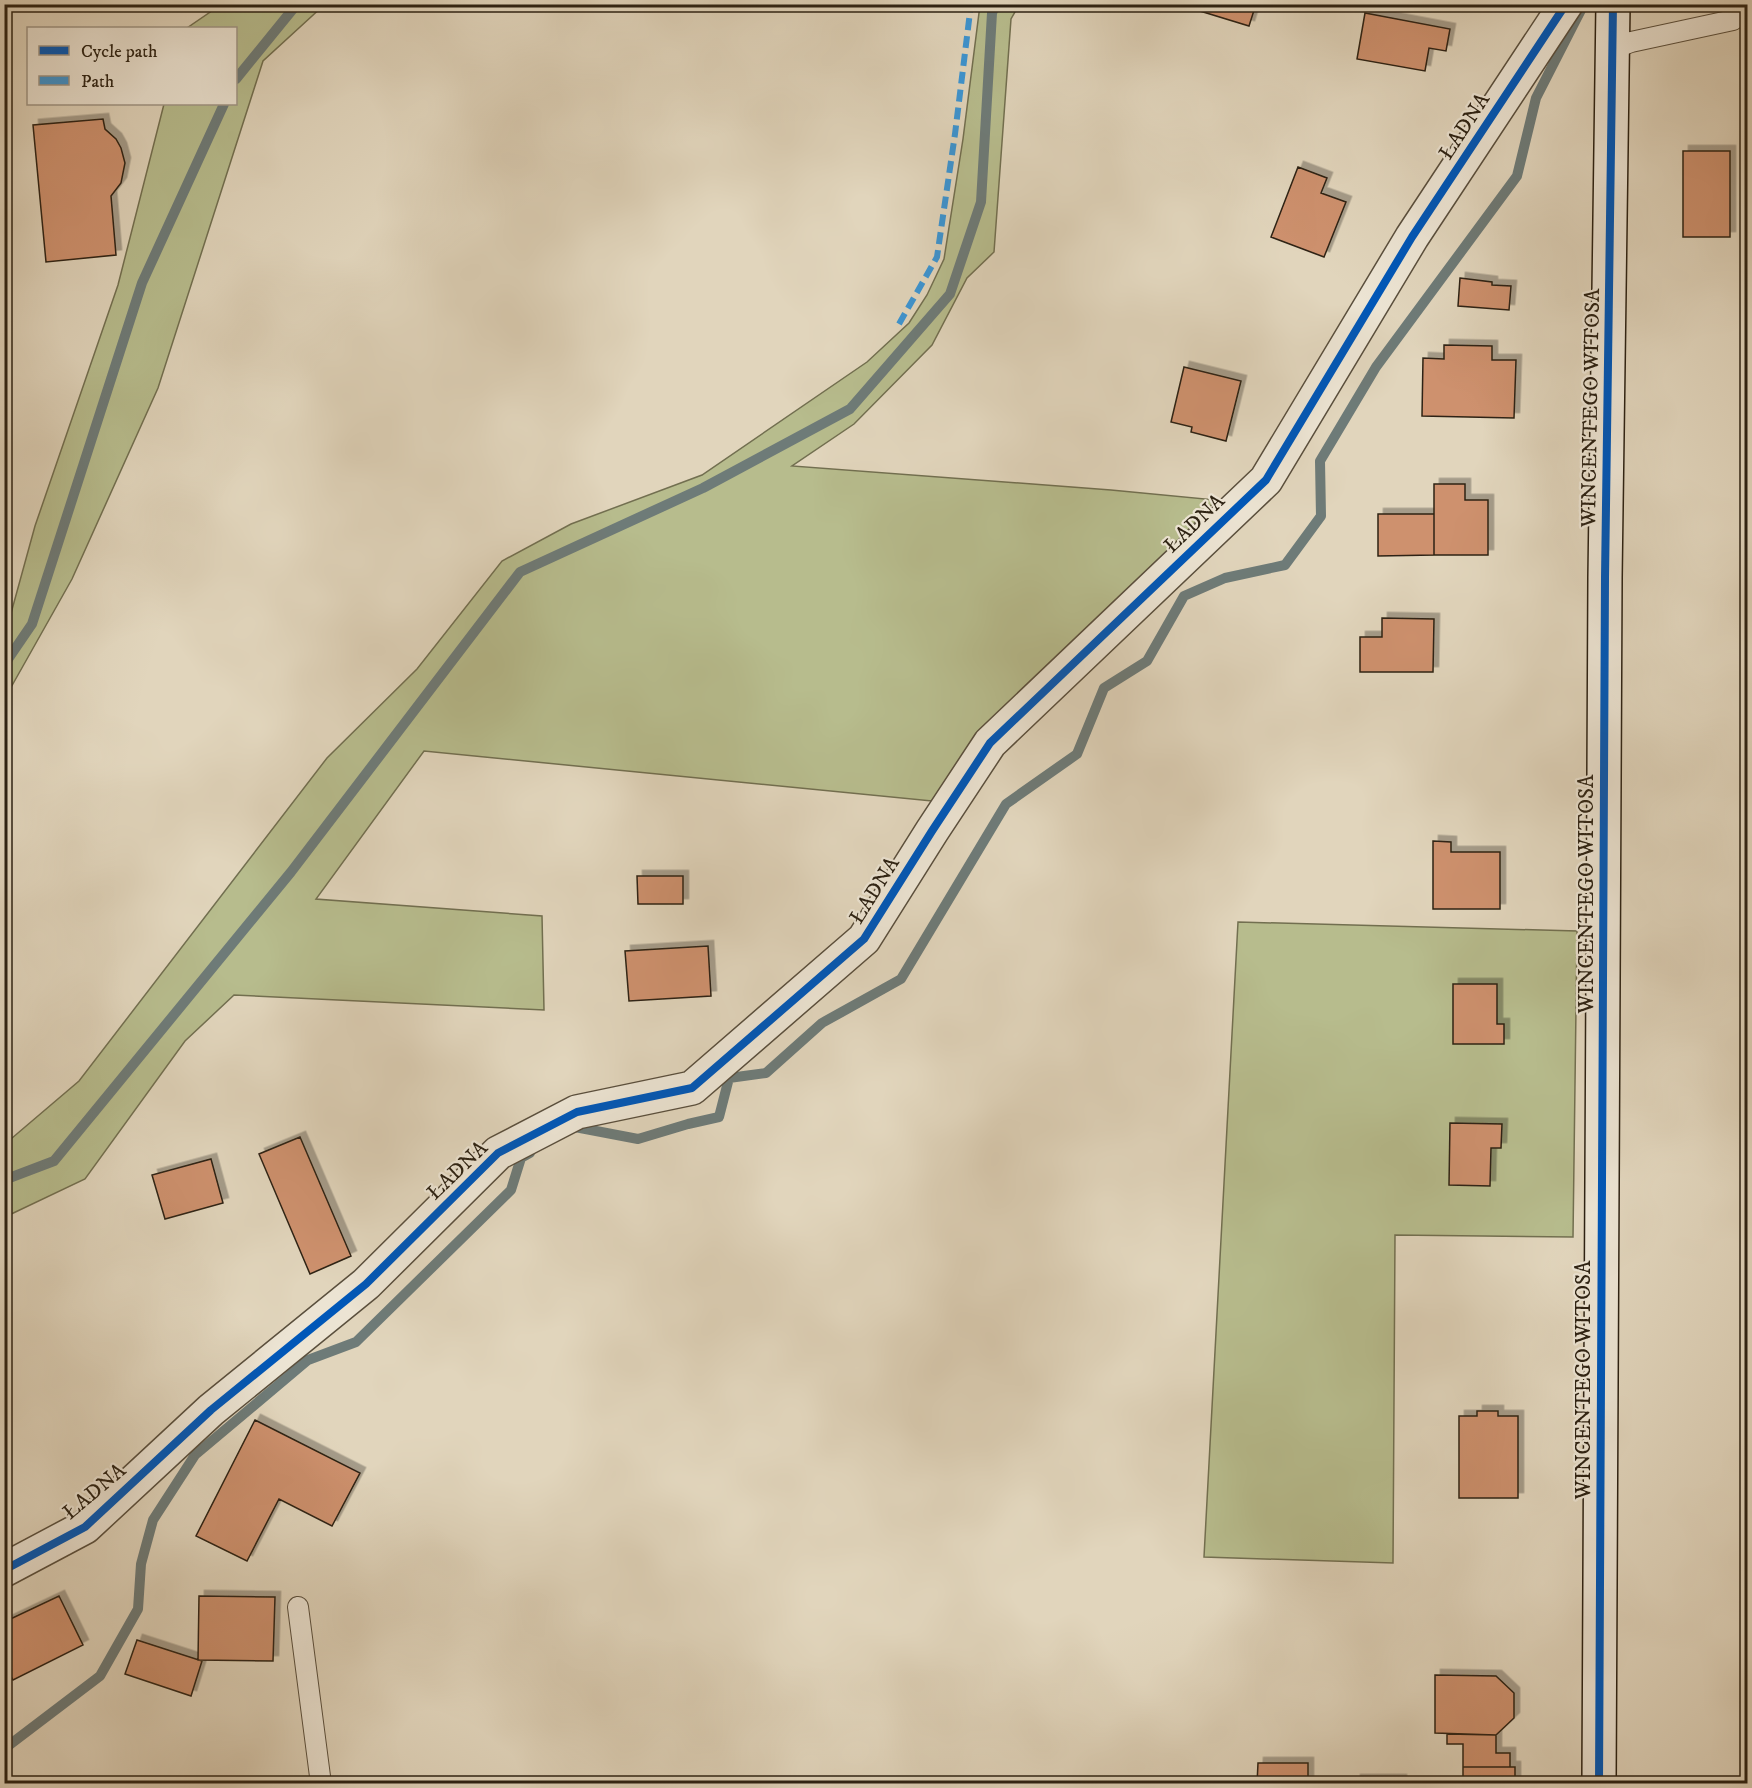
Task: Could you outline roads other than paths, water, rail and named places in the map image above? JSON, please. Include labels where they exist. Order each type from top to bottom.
[{"type":"street","name":"ŁADNA","points":[[4,1570],[85,1527],[211,1410],[366,1284],[498,1153],[577,1112],[692,1088],[864,939],[990,743],[1266,480],[1412,237],[1566,4]]},
{"type":"street","name":"WINCENTEGO WITOSA","points":[[1599,1784],[1605,590],[1613,4]]},
{"type":"lane","points":[[1612,49],[1631,42],[1733,20],[1748,7]]},
{"type":"lane","points":[[298,1607],[321,1784]]},
{"type":"waterway","points":[[237,78],[297,4]]},
{"type":"waterway","points":[[4,1180],[54,1161],[291,872],[520,572],[703,488],[850,409],[950,294],[981,202],[992,13],[996,4]]},
{"type":"waterway","points":[[569,1130],[575,1127],[638,1139],[719,1117],[729,1078],[766,1073],[822,1023],[901,979],[1006,804],[1077,754],[1104,688],[1147,661],[1184,596],[1225,578],[1285,565],[1321,516],[1320,461],[1376,367],[1517,176],[1536,98],[1581,10]]},
{"type":"waterway","points":[[4,665],[32,624],[142,283],[224,105]]},
{"type":"waterway","points":[[4,1749],[100,1676],[138,1609],[141,1564],[153,1520],[195,1455],[308,1360],[356,1342],[511,1190],[521,1158],[530,1153]]}]
